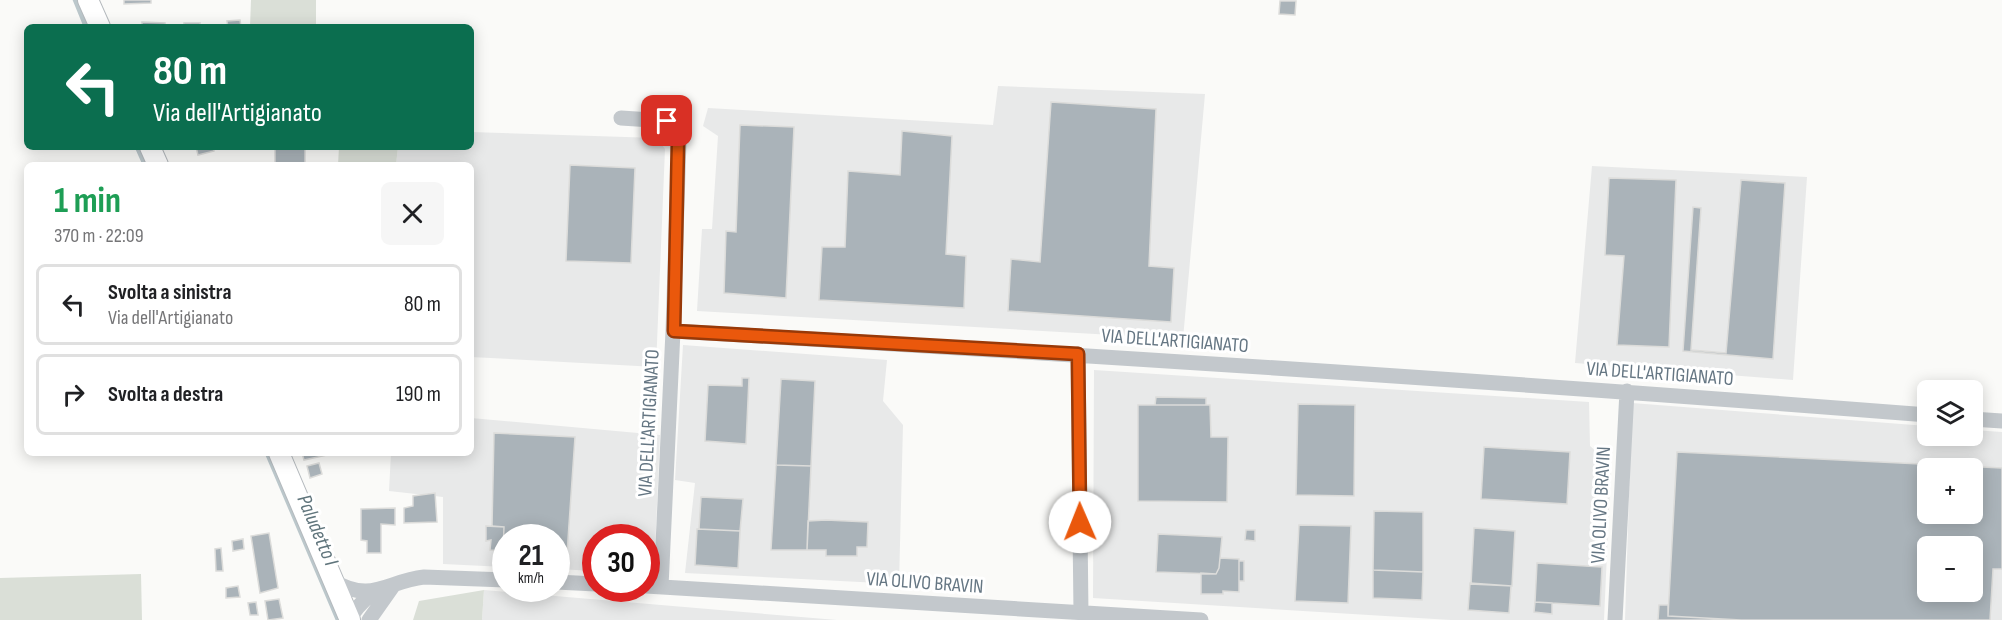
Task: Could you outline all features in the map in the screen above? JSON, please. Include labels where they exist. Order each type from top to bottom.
[{"type":"main road","points":[[88,0],[99,24]]},
{"type":"main road","points":[[280,456],[349,620]]},
{"type":"street","points":[[621,118],[667,121],[677,131],[674,331]]},
{"type":"street","name":"VIA DELL'ARTIGIANATO","points":[[659,524],[674,331],[1078,354],[1627,391],[1917,414]]},
{"type":"street","points":[[1078,354],[1081,612]]},
{"type":"street","name":"VIA OLIVO BRAVIN","points":[[1615,620],[1627,391]]},
{"type":"street","points":[[1983,420],[2002,421]]},
{"type":"street","points":[[349,620],[366,598],[411,579],[424,577],[492,579]]},
{"type":"street","points":[[333,581],[348,590],[387,588]]},
{"type":"street","name":"VIA OLIVO BRAVIN","points":[[660,586],[1201,620]]},
{"type":"street","points":[[374,617],[387,588]]},
{"type":"shaded area","points":[[251,0],[316,0],[316,24],[250,24]]},
{"type":"shaded area","points":[[998,86],[1205,94],[1183,339],[697,311],[702,229],[712,229],[718,136],[703,126],[708,108],[993,125]]},
{"type":"shaded area","points":[[474,132],[657,138],[665,149],[656,367],[474,357],[474,162],[396,162],[398,150],[474,150]]},
{"type":"shaded area","points":[[339,150],[398,150],[396,162],[338,162]]},
{"type":"shaded area","points":[[1592,166],[1807,177],[1793,380],[1575,363]]},
{"type":"shaded area","points":[[683,345],[887,360],[883,401],[903,425],[899,584],[685,573],[695,483],[675,480]]},
{"type":"shaded area","points":[[1094,370],[1589,402],[1590,446],[1611,464],[1604,620],[1451,620],[1093,598]]},
{"type":"shaded area","points":[[1632,403],[1917,425],[1917,446],[1983,446],[1983,431],[2002,432],[2002,620],[1625,620]]},
{"type":"shaded area","points":[[474,418],[660,435],[656,524],[582,524],[582,570],[570,570],[570,524],[492,524],[492,566],[443,564],[443,497],[389,491],[391,456],[474,456]]},
{"type":"shaded area","points":[[141,574],[142,620],[0,620],[0,578]]},
{"type":"shaded area","points":[[484,590],[492,591],[492,602],[570,602],[570,597],[582,598],[582,602],[625,602],[837,620],[482,620]]},
{"type":"shaded area","points":[[484,590],[482,620],[413,620],[419,601]]},
{"type":"building","points":[[124,0],[151,0],[151,3],[124,4]]},
{"type":"building","points":[[1280,1],[1296,1],[1295,15],[1279,14]]},
{"type":"building","points":[[240,20],[241,24],[228,24],[227,21]]},
{"type":"building","points":[[142,22],[165,23],[165,24],[142,24]]},
{"type":"building","points":[[1051,102],[1156,109],[1149,266],[1174,268],[1171,322],[1008,311],[1011,259],[1040,262]]},
{"type":"building","points":[[740,125],[794,127],[786,298],[724,293],[726,231],[736,232]]},
{"type":"building","points":[[902,131],[952,136],[946,254],[966,256],[964,308],[819,300],[822,247],[845,247],[848,171],[900,175]]},
{"type":"building","points":[[197,150],[214,150],[214,151],[198,155]]},
{"type":"building","points":[[275,150],[305,150],[305,162],[275,162]]},
{"type":"building","points":[[570,165],[635,168],[631,263],[566,261]]},
{"type":"building","points":[[1609,178],[1676,180],[1669,347],[1617,345],[1624,256],[1605,255]]},
{"type":"building","points":[[1741,180],[1785,183],[1773,359],[1683,351],[1693,207],[1701,208],[1691,350],[1726,353]]},
{"type":"building","points":[[742,378],[749,378],[746,444],[705,441],[708,385],[742,386]]},
{"type":"building","points":[[781,379],[815,381],[811,466],[776,465]]},
{"type":"building","points":[[1156,397],[1206,398],[1206,405],[1155,405]]},
{"type":"building","points":[[1298,404],[1355,405],[1354,496],[1296,495]]},
{"type":"building","points":[[1138,405],[1210,405],[1211,437],[1228,437],[1227,502],[1138,501]]},
{"type":"building","points":[[494,433],[575,437],[569,524],[492,524]]},
{"type":"building","points":[[1484,447],[1570,452],[1567,504],[1481,499]]},
{"type":"building","points":[[1677,452],[1917,464],[1917,524],[1983,524],[1983,467],[2002,468],[2002,569],[1993,569],[1990,620],[1741,620],[1668,616]]},
{"type":"building","points":[[303,456],[322,456],[304,460]]},
{"type":"building","points":[[319,463],[322,474],[310,478],[307,466]]},
{"type":"building","points":[[776,465],[811,466],[807,550],[771,550]]},
{"type":"building","points":[[435,493],[437,522],[404,523],[404,508],[413,506],[413,496]]},
{"type":"building","points":[[701,497],[743,499],[740,531],[699,529]]},
{"type":"building","points":[[395,508],[395,525],[381,524],[381,553],[367,553],[367,541],[361,540],[361,509]]},
{"type":"building","points":[[1374,511],[1423,512],[1423,572],[1373,570]]},
{"type":"building","points":[[808,521],[868,522],[867,547],[857,547],[857,556],[826,556],[826,550],[807,550]]},
{"type":"building","points":[[1299,525],[1351,526],[1348,603],[1295,601]]},
{"type":"building","points":[[486,526],[492,526],[492,550],[490,550],[491,540],[486,541]]},
{"type":"building","points":[[1474,528],[1515,531],[1512,586],[1471,584]]},
{"type":"building","points":[[697,529],[740,531],[738,568],[695,565]]},
{"type":"building","points":[[1246,530],[1255,530],[1255,541],[1245,540]]},
{"type":"building","points":[[269,533],[278,588],[260,593],[251,536]]},
{"type":"building","points":[[1158,534],[1222,537],[1219,568],[1216,574],[1156,572]]},
{"type":"building","points":[[243,539],[244,549],[233,551],[232,541]]},
{"type":"building","points":[[221,548],[223,571],[216,571],[215,549]]},
{"type":"building","points":[[1220,558],[1239,559],[1239,592],[1223,591],[1223,594],[1201,594],[1201,573],[1216,574]]},
{"type":"building","points":[[1239,561],[1244,561],[1244,581],[1239,581]]},
{"type":"building","points":[[1537,563],[1602,567],[1600,606],[1535,602]]},
{"type":"building","points":[[1373,570],[1423,572],[1422,600],[1373,598]]},
{"type":"building","points":[[1470,583],[1511,586],[1509,613],[1468,610]]},
{"type":"building","points":[[238,586],[240,597],[226,598],[226,588]]},
{"type":"building","points":[[279,599],[283,618],[268,620],[265,601]]},
{"type":"building","points":[[256,602],[258,615],[250,615],[248,603]]},
{"type":"building","points":[[1535,602],[1552,603],[1552,614],[1534,612]]},
{"type":"building","points":[[1659,605],[1668,605],[1668,616],[1741,620],[1658,620]]},
{"type":"waterway","name":"Paludetto I","points":[[75,0],[85,24]]},
{"type":"waterway","name":"Paludetto I","points":[[138,150],[144,162]]},
{"type":"waterway","name":"Paludetto I","points":[[268,456],[338,620]]},
{"type":"route","points":[[667,121],[677,131],[678,141],[674,331],[1078,354],[1080,522]]}]
